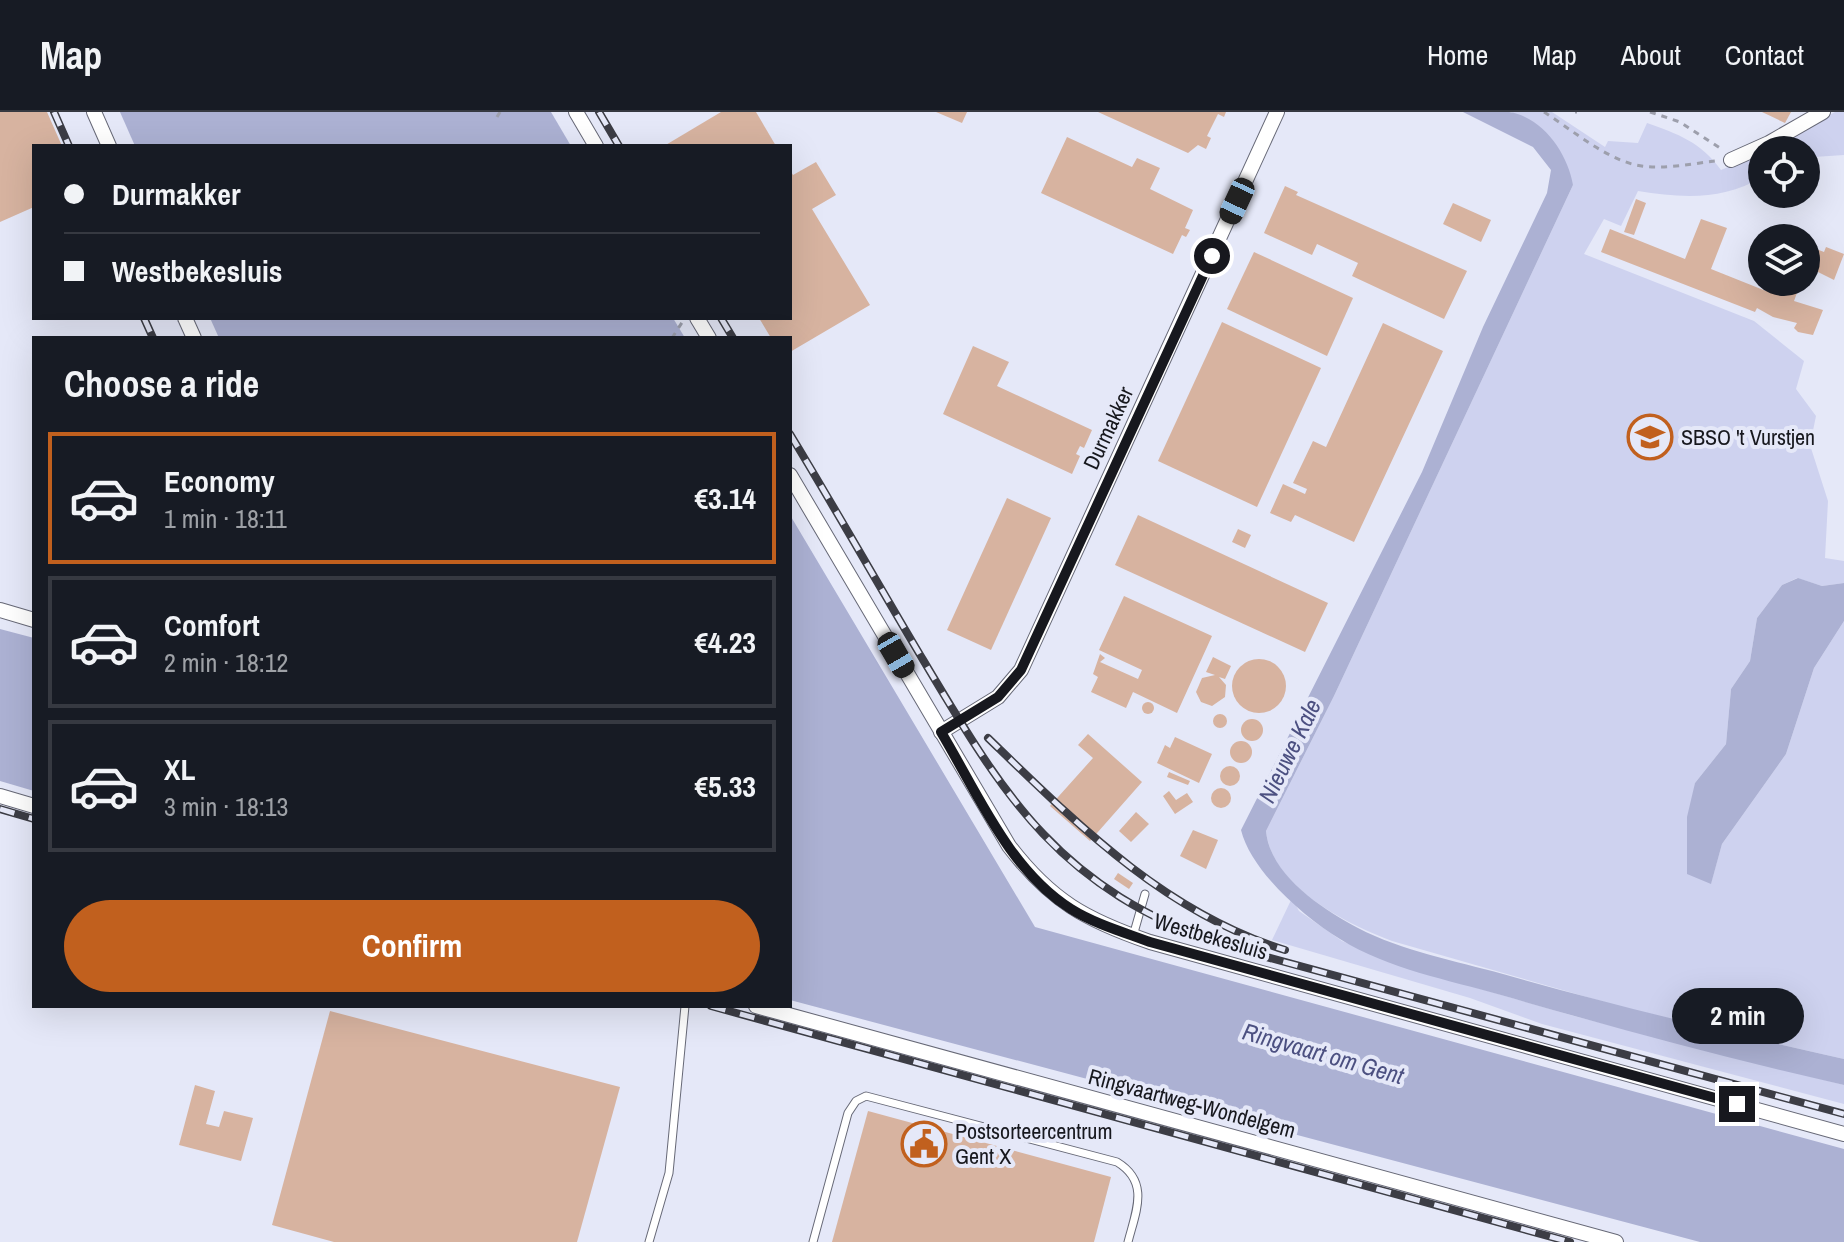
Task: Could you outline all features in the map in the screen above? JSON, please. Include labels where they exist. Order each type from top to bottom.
[{"type":"street","points":[[94,112],[108,144]]},
{"type":"street","points":[[576,112],[595,144]]},
{"type":"street","name":"Durmakker","points":[[941,732],[998,697],[1021,670],[1277,112]]},
{"type":"street","points":[[1731,160],[1769,143],[1823,112]]},
{"type":"street","name":"Westbekesluis","points":[[792,478],[1002,835],[1037,882],[1084,916],[1133,936],[1844,1134]]},
{"type":"street","points":[[0,610],[32,620]]},
{"type":"street","points":[[0,796],[32,805]]},
{"type":"street","name":"Ringvaartweg-Wondelgem","points":[[763,1008],[1616,1242]]},
{"type":"lane","points":[[1133,936],[1145,894]]},
{"type":"lane","points":[[649,1242],[669,1173],[685,1008]]},
{"type":"lane","points":[[813,1242],[848,1113],[856,1101],[866,1096],[1117,1162],[1132,1171],[1139,1185],[1128,1242]]},
{"type":"path","points":[[497,117],[500,112]]},
{"type":"path","points":[[1544,112],[1601,149],[1631,164],[1663,166],[1731,160]]},
{"type":"path","points":[[1650,112],[1700,134],[1731,160]]},
{"type":"shaded area","name":"SBSO 't Vurstjen","points":[[1511,112],[1552,112],[1605,147],[1608,141],[1638,143],[1647,123],[1679,135],[1697,146],[1721,170],[1748,159],[1748,184],[1732,190],[1702,196],[1638,191],[1621,226],[1604,219],[1584,254],[1754,321],[1804,361],[1796,389],[1816,416],[1810,445],[1828,501],[1825,558],[1844,561],[1844,583],[1822,586],[1797,578],[1782,585],[1757,618],[1750,661],[1731,689],[1726,744],[1695,783],[1687,873],[1711,883],[1722,844],[1786,754],[1814,668],[1844,621],[1844,1059],[1646,1014],[1392,941],[1353,924],[1314,900],[1296,886],[1271,851],[1266,831],[1334,696],[1573,185],[1533,123]]},
{"type":"shaded area","points":[[1835,112],[1844,112],[1844,155],[1820,157],[1820,136],[1793,136]]},
{"type":"shaded area","points":[[1292,898],[1299,911],[1342,941],[1408,968],[1574,1016],[1844,1085],[1844,1104],[1542,1024],[1470,998],[1272,940]]},
{"type":"water","points":[[120,112],[551,112],[570,144],[134,144]]},
{"type":"water","name":"Nieuwe Kale","points":[[1463,112],[1509,112],[1533,121],[1560,150],[1573,185],[1334,696],[1266,831],[1270,847],[1287,876],[1314,901],[1375,936],[1429,955],[1588,997],[1844,1059],[1844,1085],[1629,1031],[1419,973],[1378,958],[1340,939],[1295,906],[1267,877],[1247,846],[1241,830],[1422,472],[1483,327],[1547,193],[1551,170],[1533,147]]},
{"type":"water","points":[[211,320],[674,320],[684,336],[218,336]]},
{"type":"water","name":"Ringvaart om Gent","points":[[792,518],[1035,927],[1844,1149],[1844,1242],[1700,1242],[792,1001]]},
{"type":"water","points":[[1798,578],[1822,586],[1844,583],[1844,621],[1814,668],[1786,754],[1722,844],[1711,884],[1687,874],[1687,817],[1695,783],[1726,744],[1731,689],[1750,661],[1757,618],[1782,585]]},
{"type":"water","points":[[0,629],[32,637],[32,790],[0,781]]},
{"type":"building","points":[[0,112],[47,112],[61,144],[32,144],[32,208],[0,222]]},
{"type":"building","points":[[721,112],[756,112],[775,144],[667,144]]},
{"type":"building","points":[[936,112],[967,112],[962,123]]},
{"type":"building","points":[[1098,112],[1226,112],[1224,117],[1218,114],[1207,136],[1211,138],[1206,149],[1198,145],[1188,153]]},
{"type":"building","points":[[1762,112],[1791,112],[1785,123]]},
{"type":"building","points":[[1067,137],[1132,167],[1137,158],[1160,168],[1150,189],[1193,210],[1185,228],[1190,230],[1186,237],[1182,235],[1173,254],[1041,193]]},
{"type":"building","points":[[816,162],[836,195],[812,209],[870,305],[792,351],[792,336],[770,336],[760,320],[792,320],[793,175]]},
{"type":"building","points":[[1285,186],[1298,192],[1296,195],[1467,271],[1444,319],[1352,276],[1358,263],[1317,244],[1312,255],[1264,233]]},
{"type":"building","points":[[1636,199],[1646,203],[1634,235],[1624,232]]},
{"type":"building","points":[[1453,203],[1491,220],[1481,242],[1443,224]]},
{"type":"building","points":[[1701,219],[1727,228],[1711,269],[1748,284],[1748,296],[1796,296],[1794,301],[1823,310],[1813,335],[1798,332],[1794,328],[1797,323],[1773,317],[1757,308],[1755,312],[1601,252],[1610,229],[1685,259]]},
{"type":"building","points":[[1826,247],[1844,254],[1834,280],[1820,273],[1820,250],[1824,252]]},
{"type":"building","points":[[1254,252],[1353,298],[1327,356],[1227,309]]},
{"type":"building","points":[[1222,322],[1321,368],[1257,507],[1158,461]]},
{"type":"building","points":[[1383,323],[1443,351],[1354,542],[1295,515],[1291,522],[1270,513],[1283,484],[1305,494],[1307,489],[1293,483],[1313,441],[1326,447]]},
{"type":"building","points":[[973,346],[1009,362],[997,386],[1092,430],[1084,448],[1080,446],[1076,454],[1080,456],[1072,474],[943,414]]},
{"type":"building","points":[[1007,498],[1051,518],[991,650],[947,630]]},
{"type":"building","points":[[1138,515],[1328,603],[1305,652],[1115,565]]},
{"type":"building","points":[[1238,529],[1251,535],[1245,548],[1232,542]]},
{"type":"building","points":[[1124,596],[1212,636],[1177,713],[1133,692],[1126,708],[1091,692],[1098,677],[1093,674],[1100,654],[1105,658],[1100,662],[1138,679],[1142,670],[1099,650]]},
{"type":"building","points":[[1213,657],[1231,666],[1225,679],[1219,677],[1226,685],[1225,697],[1212,706],[1201,702],[1196,692],[1202,678],[1215,675],[1206,672]]},
{"type":"building","points":[[1259,659],[1270,661],[1278,667],[1284,675],[1284,697],[1278,705],[1270,711],[1259,713],[1248,711],[1240,705],[1234,697],[1232,686],[1234,675],[1240,667],[1248,661]]},
{"type":"building","points":[[1148,702],[1154,708],[1148,714],[1142,708]]},
{"type":"building","points":[[1220,714],[1227,721],[1220,728],[1213,721]]},
{"type":"building","points":[[1252,719],[1260,722],[1263,730],[1260,738],[1252,741],[1244,738],[1241,730],[1244,722]]},
{"type":"building","points":[[1088,734],[1142,782],[1090,841],[1050,806],[1093,758],[1078,745]]},
{"type":"building","points":[[1175,737],[1212,754],[1199,783],[1157,763],[1165,745],[1170,748]]},
{"type":"building","points":[[1241,741],[1249,744],[1252,752],[1249,760],[1241,763],[1233,760],[1230,752],[1233,744]]},
{"type":"building","points":[[1226,766],[1234,766],[1240,776],[1234,786],[1226,786],[1220,780],[1220,772]]},
{"type":"building","points":[[1169,772],[1190,781],[1188,785],[1167,777]]},
{"type":"building","points":[[1221,788],[1228,791],[1231,798],[1228,805],[1221,808],[1214,805],[1211,798],[1214,791]]},
{"type":"building","points":[[1169,791],[1176,800],[1187,793],[1193,802],[1175,814],[1163,796]]},
{"type":"building","points":[[1136,812],[1149,824],[1131,842],[1119,831]]},
{"type":"building","points":[[1193,830],[1218,840],[1206,869],[1180,856]]},
{"type":"building","points":[[1118,873],[1133,883],[1129,889],[1114,879]]},
{"type":"building","points":[[330,1011],[620,1087],[577,1242],[334,1242],[272,1225]]},
{"type":"building","points":[[195,1085],[215,1091],[206,1124],[219,1127],[224,1111],[253,1118],[241,1161],[179,1145]]},
{"type":"building","name":"Postsorteercentrum Gent X","points":[[868,1111],[1111,1177],[1094,1242],[832,1242]]},
{"type":"railway","points":[[54,112],[68,144]]},
{"type":"railway","points":[[599,112],[618,144]]},
{"type":"railway","points":[[145,320],[152,336]]},
{"type":"railway","points":[[722,320],[732,336]]},
{"type":"railway","points":[[792,437],[947,700],[1007,791],[1040,830],[1076,865],[1118,896],[1167,923],[1226,946],[1844,1114]]},
{"type":"railway","points":[[988,738],[1089,833],[1161,889],[1241,934],[1285,950]]},
{"type":"railway","points":[[0,809],[32,818]]},
{"type":"railway","points":[[718,1008],[1570,1242]]},
{"type":"place","name":"SBSO 't Vurstjen","points":[[1650,437]]},
{"type":"place","name":"Postsorteercentrum Gent X","points":[[924,1144]]},
{"type":"route","points":[[1212,256],[1021,670],[1007,690],[991,703],[941,732],[995,824],[1037,882],[1068,907],[1103,925],[1150,942],[1737,1104]]}]
